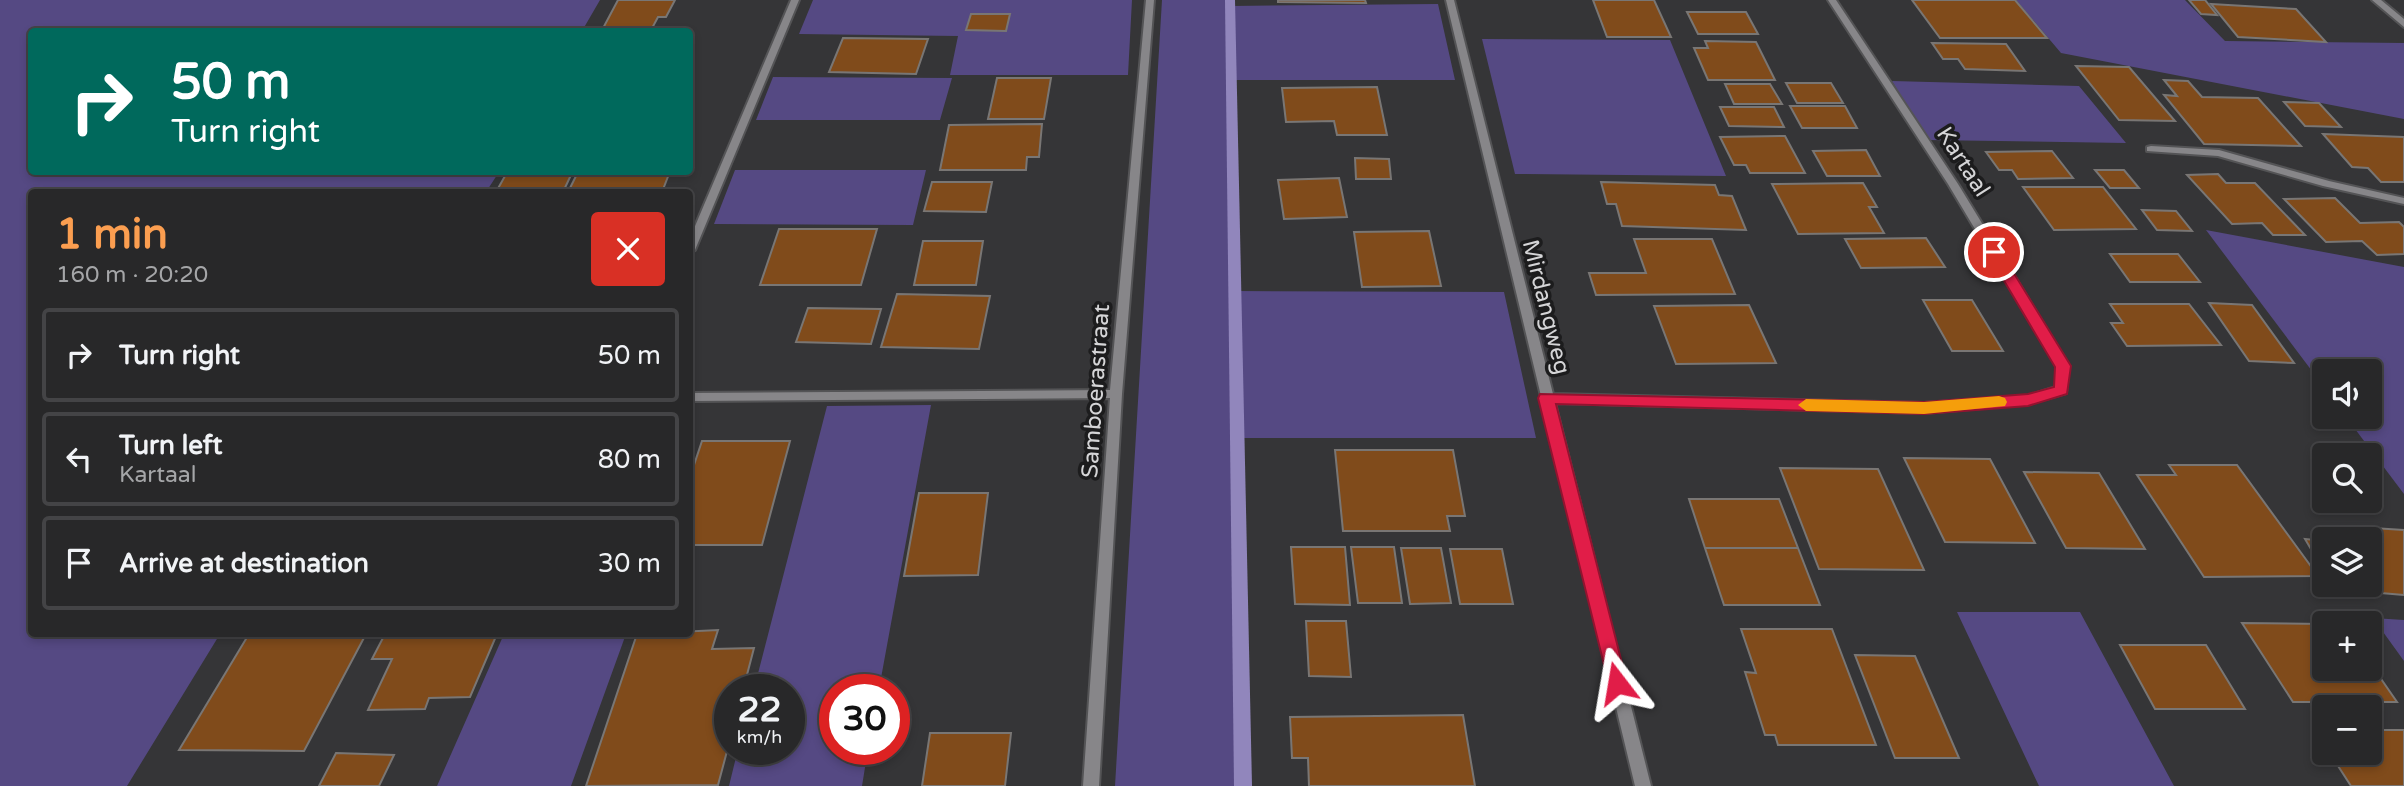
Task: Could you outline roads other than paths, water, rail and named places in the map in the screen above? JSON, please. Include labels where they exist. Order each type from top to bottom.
[{"type":"street","points":[[693,243],[795,0]]},
{"type":"street","name":"Samboerastraat","points":[[1091,786],[1116,394],[1150,0]]},
{"type":"street","name":"Mirdangweg","points":[[1450,0],[1643,786]]},
{"type":"street","name":"Kartaal","points":[[1546,398],[1924,408],[2028,400],[2062,390],[2063,366],[1953,184],[1832,0]]},
{"type":"street","points":[[2376,0],[2404,24]]},
{"type":"street","points":[[2151,149],[2219,153],[2328,184],[2404,201]]},
{"type":"street","points":[[693,397],[1116,394]]},
{"type":"waterway","points":[[1230,0],[1243,786]]}]
